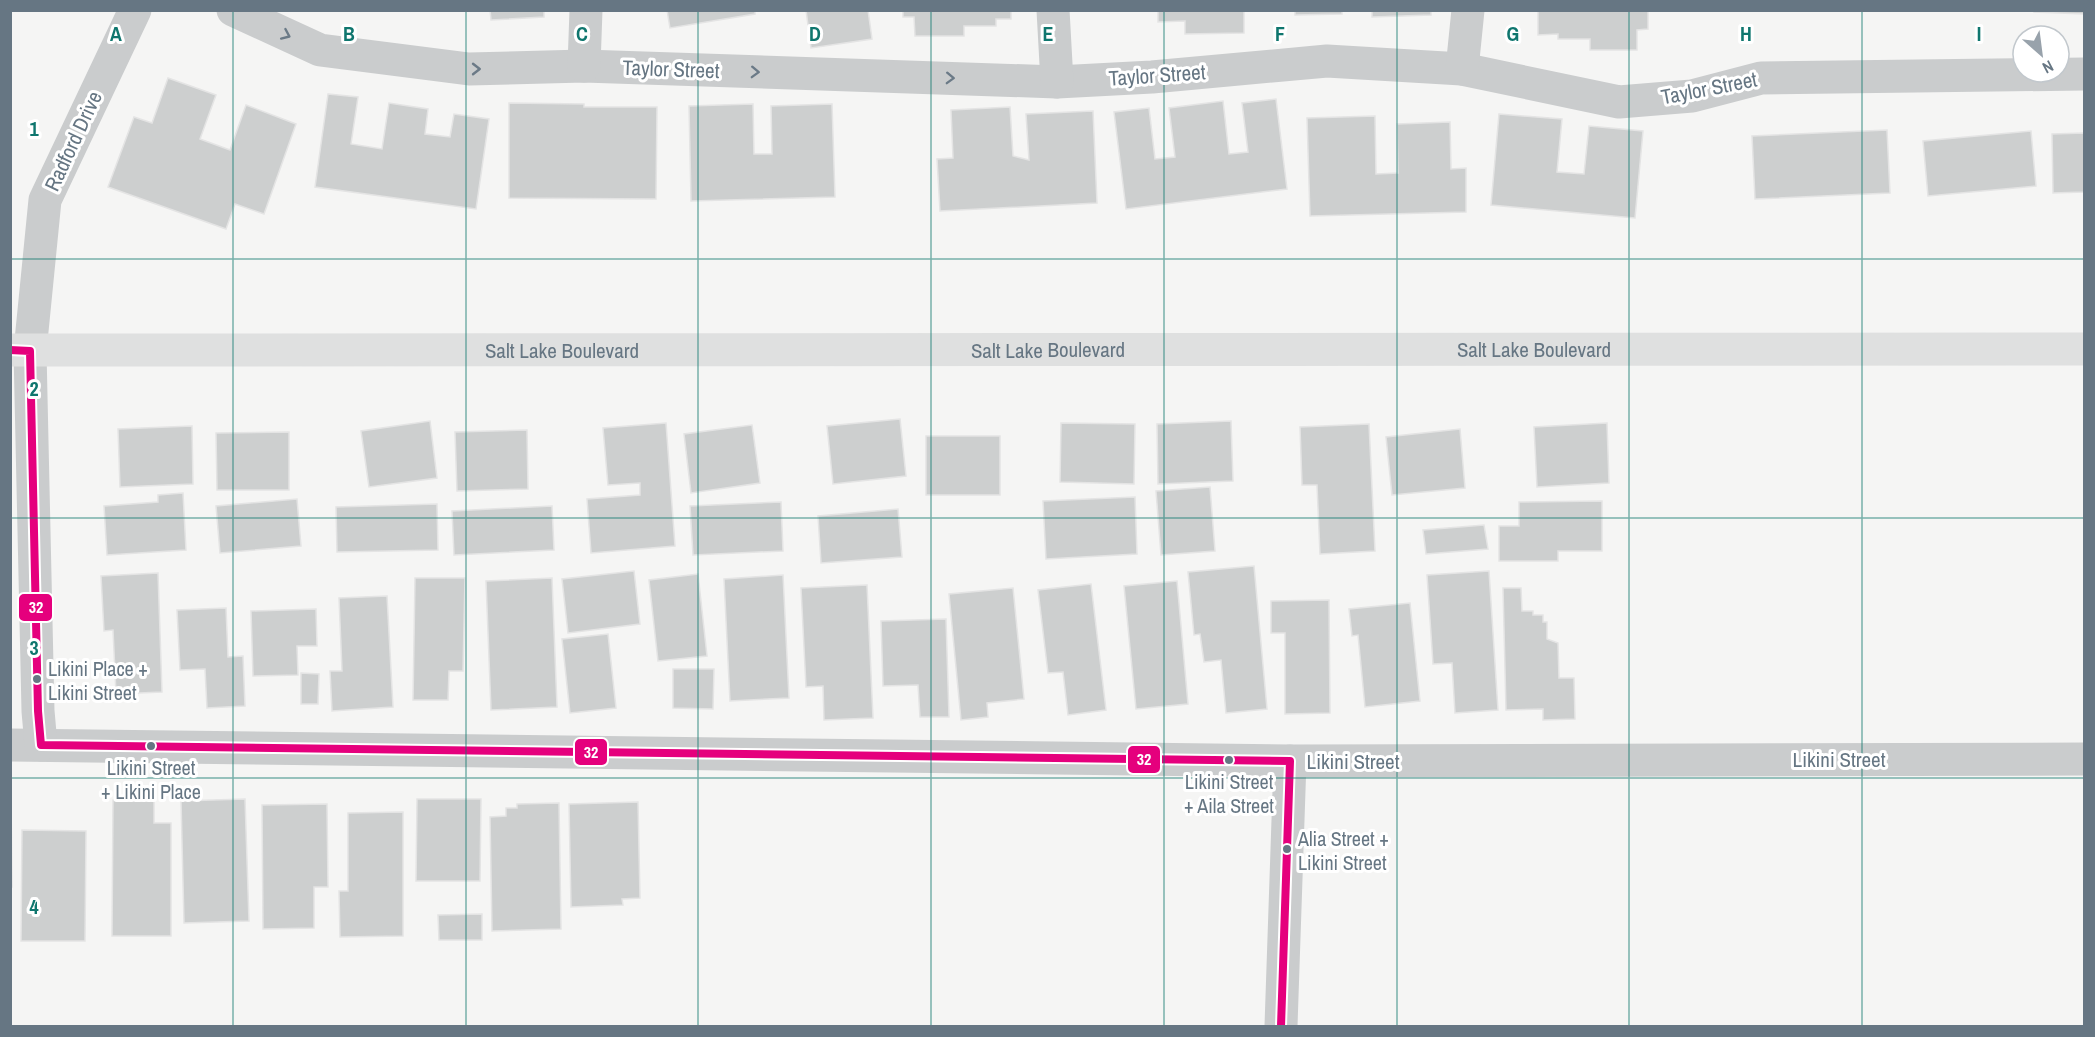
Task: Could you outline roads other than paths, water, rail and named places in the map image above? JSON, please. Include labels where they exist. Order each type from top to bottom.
[{"type":"main road","name":"Salt Lake Boulevard","points":[[20,350],[2085,349]]},
{"type":"street","name":"Radford Drive","points":[[26,745],[38,711],[20,350],[45,200],[135,10]]},
{"type":"street","name":"Taylor Street","points":[[233,10],[320,50],[469,69],[584,66],[1057,82],[1152,77],[1327,61],[1462,69],[1619,102],[1692,96],[1761,78],[2085,74]]},
{"type":"street","points":[[584,66],[586,10]]},
{"type":"street","points":[[1053,10],[1057,82]]},
{"type":"street","points":[[1462,69],[1467,10]]},
{"type":"street","name":"Likini Street","points":[[26,745],[1290,761],[2085,759]]},
{"type":"street","points":[[1281,1026],[1290,761]]},
{"type":"place","name":"Likini Place + Likini Street","points":[[37,679]]},
{"type":"place","name":"Likini Street + Likini Place","points":[[151,746]]},
{"type":"place","name":"Likini Street + Aila Street","points":[[1229,760]]},
{"type":"place","name":"Alia Street + Likini Street","points":[[1287,849]]}]
